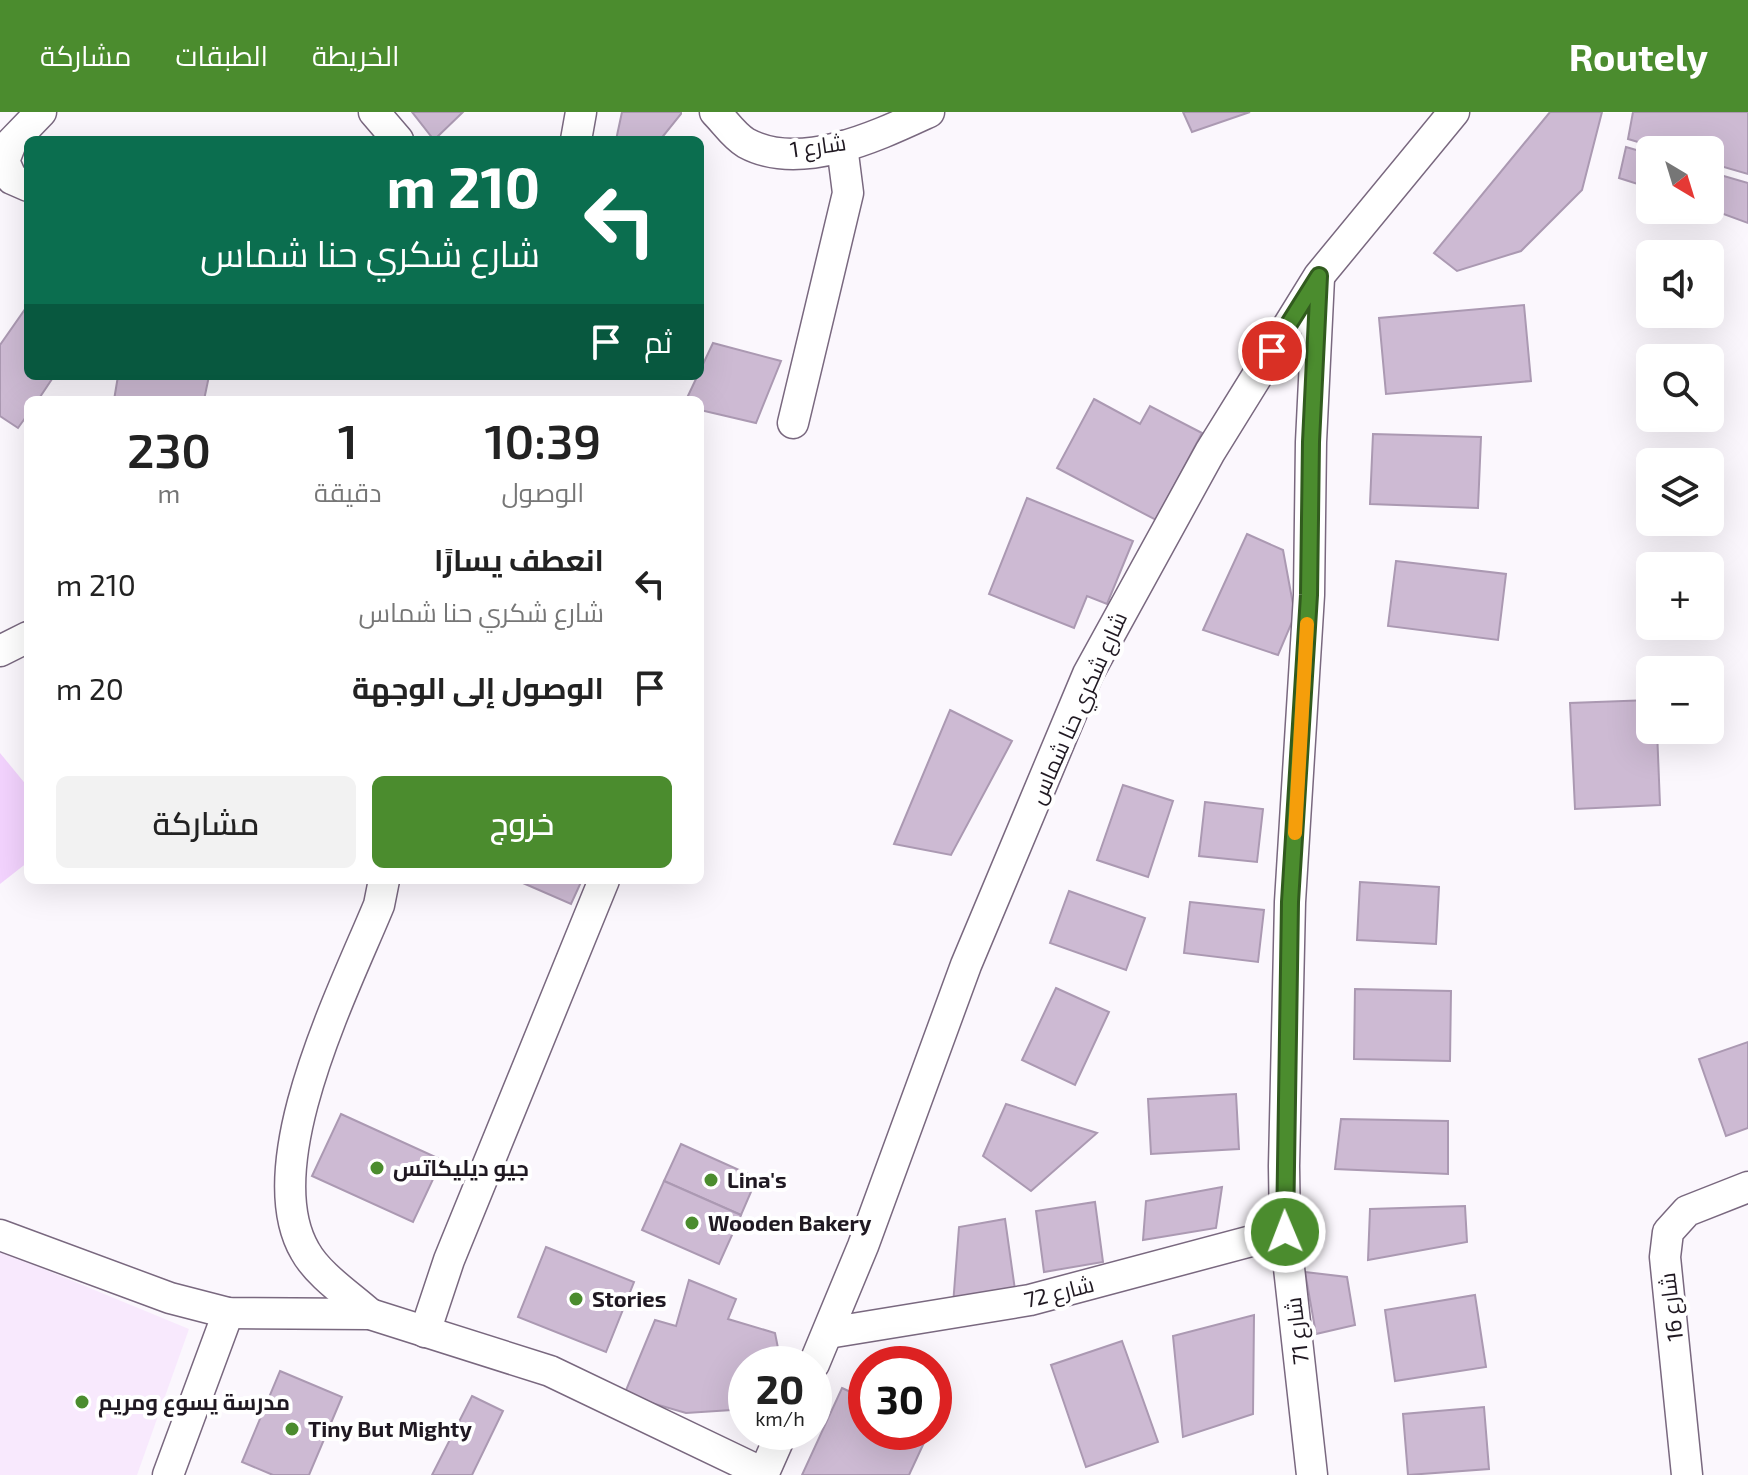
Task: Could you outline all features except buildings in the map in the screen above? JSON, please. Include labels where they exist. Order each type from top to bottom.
[{"type":"street","points":[[24,184],[12,179],[4,161],[11,143],[41,112]]},
{"type":"street","points":[[374,112],[395,136]]},
{"type":"street","points":[[577,136],[581,112]]},
{"type":"street","name":"شارع 1","points":[[715,112],[746,142],[768,150],[799,153],[842,146],[929,112]]},
{"type":"street","name":"شارع شكري حنا شماس","points":[[822,1346],[966,965],[1088,674],[1210,452],[1319,276],[1454,112]]},
{"type":"street","points":[[793,423],[848,193],[842,146]]},
{"type":"street","name":"شارع 71","points":[[1312,1475],[1285,1232],[1290,902],[1309,595],[1311,442],[1319,276]]},
{"type":"street","points":[[0,651],[24,639]]},
{"type":"street","points":[[370,1314],[306,1254],[294,1228],[288,1178],[300,1110],[379,905],[383,884]]},
{"type":"street","points":[[425,1332],[449,1260],[602,884]]},
{"type":"street","name":"شارع 16","points":[[1687,1475],[1665,1257],[1668,1232],[1687,1211],[1748,1187]]},
{"type":"street","name":"شارع 72","points":[[828,1333],[1030,1300],[1285,1232]]},
{"type":"street","points":[[0,1235],[170,1298],[228,1313],[370,1314],[550,1371],[763,1474],[774,1450]]},
{"type":"street","points":[[168,1475],[228,1313]]},
{"type":"shaded area","points":[[0,753],[24,782],[24,865],[0,884]]},
{"type":"shaded area","name":"مدرسة يسوع ومريم","points":[[0,1251],[189,1329],[137,1475],[0,1475]]},
{"type":"slow traffic","points":[[1295,833],[1307,624]]},
{"type":"place","name":"جيو ديليكاتس","points":[[377,1168]]},
{"type":"place","name":"Lina's","points":[[711,1180]]},
{"type":"place","name":"Wooden Bakery","points":[[692,1223]]},
{"type":"place","name":"Stories","points":[[576,1299]]},
{"type":"place","name":"مدرسة يسوع ومريم","points":[[82,1402]]},
{"type":"place","name":"Tiny But Mighty","points":[[292,1429]]},
{"type":"route","points":[[1272,351],[1319,276],[1311,442],[1309,595],[1290,902],[1285,1232]]}]
